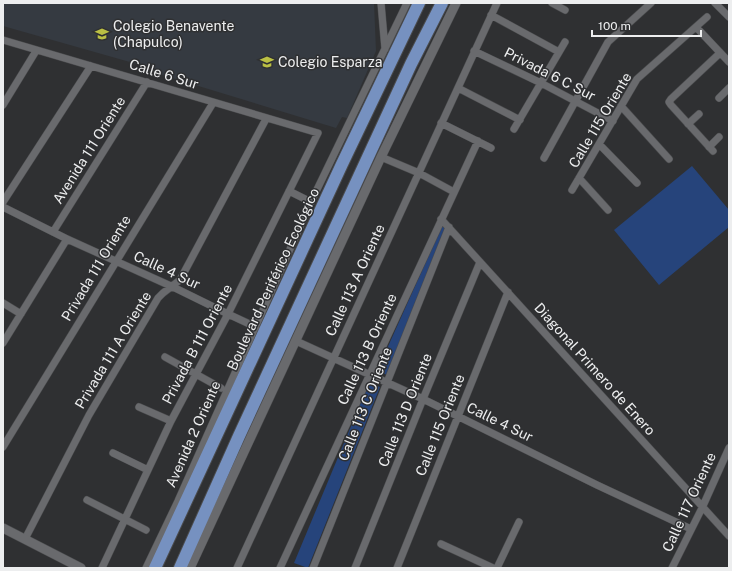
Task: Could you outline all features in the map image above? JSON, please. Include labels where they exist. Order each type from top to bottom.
[{"type":"highway","name":"Boulevard Periférico Ecológico","points":[[155,568],[339,171],[419,3]]},
{"type":"highway","points":[[189,567],[239,436],[408,72],[442,3]]},
{"type":"street","points":[[381,3],[382,31],[385,50]]},
{"type":"street","name":"Avenida 2 Oriente","points":[[146,568],[178,501],[311,202],[408,3]]},
{"type":"street","points":[[189,567],[381,157],[456,3]]},
{"type":"street","name":"Calle 113 A Oriente","points":[[237,568],[497,3]]},
{"type":"street","points":[[552,3],[565,10]]},
{"type":"street","points":[[544,158],[608,42],[651,3]]},
{"type":"street","points":[[716,3],[729,17]]},
{"type":"street","points":[[491,15],[559,52]]},
{"type":"street","name":"Calle 115 Oriente","points":[[572,190],[637,79],[707,17]]},
{"type":"street","points":[[696,27],[729,62]]},
{"type":"street","name":"Calle 6 Sur","points":[[3,40],[36,51],[147,82],[266,119],[318,133]]},
{"type":"street","points":[[514,129],[565,42]]},
{"type":"street","points":[[3,106],[36,51]]},
{"type":"street","name":"Privada 6 C Sur","points":[[474,51],[613,121]]},
{"type":"street","points":[[719,137],[711,149],[669,102],[720,53]]},
{"type":"street","points":[[3,202],[91,66]]},
{"type":"street","name":"Avenida 111 Oriente","points":[[53,232],[147,82]]},
{"type":"street","points":[[458,88],[520,120]]},
{"type":"street","points":[[719,98],[729,88]]},
{"type":"street","name":"Privada 111 Oriente","points":[[3,447],[213,103]]},
{"type":"street","points":[[621,106],[669,159]]},
{"type":"street","points":[[688,124],[699,114]]},
{"type":"street","name":"Privada 111 A Oriente","points":[[25,539],[97,401],[158,298],[180,280],[266,119]]},
{"type":"street","points":[[441,123],[492,148]]},
{"type":"street","name":"Privada B 111 Oriente","points":[[102,568],[171,421],[228,314],[318,133]]},
{"type":"street","name":"Calle 113 B Oriente","points":[[281,568],[369,374],[478,141]]},
{"type":"street","points":[[600,144],[637,183]]},
{"type":"street","points":[[381,157],[418,173],[454,192]]},
{"type":"street","points":[[579,178],[608,210]]},
{"type":"street","points":[[289,191],[311,202]]},
{"type":"street","name":"Calle 4 Sur","points":[[3,207],[67,239],[174,286],[228,314],[256,326]]},
{"type":"street","name":"Diagonal Primero de Enero","points":[[441,219],[729,536]]},
{"type":"street","name":"Calle 113 C Oriente","points":[[312,568],[449,227]]},
{"type":"street","points":[[3,343],[67,239]]},
{"type":"street","name":"Calle 113 D Oriente","points":[[355,568],[480,262]]},
{"type":"street","name":"Calle 115 Oriente","points":[[397,568],[508,292]]},
{"type":"street","points":[[3,303],[21,314]]},
{"type":"street","name":"Calle 4 Sur","points":[[296,341],[423,399],[691,529]]},
{"type":"street","points":[[165,357],[221,388]]},
{"type":"street","points":[[139,406],[171,421]]},
{"type":"street","name":"Calle 117 Oriente","points":[[672,568],[702,508],[729,448]]},
{"type":"street","points":[[114,453],[148,470]]},
{"type":"street","points":[[87,500],[146,530]]},
{"type":"street","points":[[497,568],[519,522]]},
{"type":"street","points":[[3,528],[81,568]]},
{"type":"street","points":[[441,544],[493,568]]},
{"type":"shaded area","name":"Colegio Esparza","points":[[3,3],[374,3],[376,51],[347,118],[342,117],[336,128],[159,74],[158,70],[3,26]]},
{"type":"shaded area","points":[[692,166],[729,210],[729,227],[659,285],[614,230]]},
{"type":"shaded area","points":[[442,226],[446,229],[387,375],[377,371]]},
{"type":"shaded area","points":[[369,383],[380,387],[308,568],[294,563]]},
{"type":"place","name":"Colegio Benavente (Chapulco)","points":[[102,34]]},
{"type":"place","name":"Colegio Esparza","points":[[267,62]]}]
